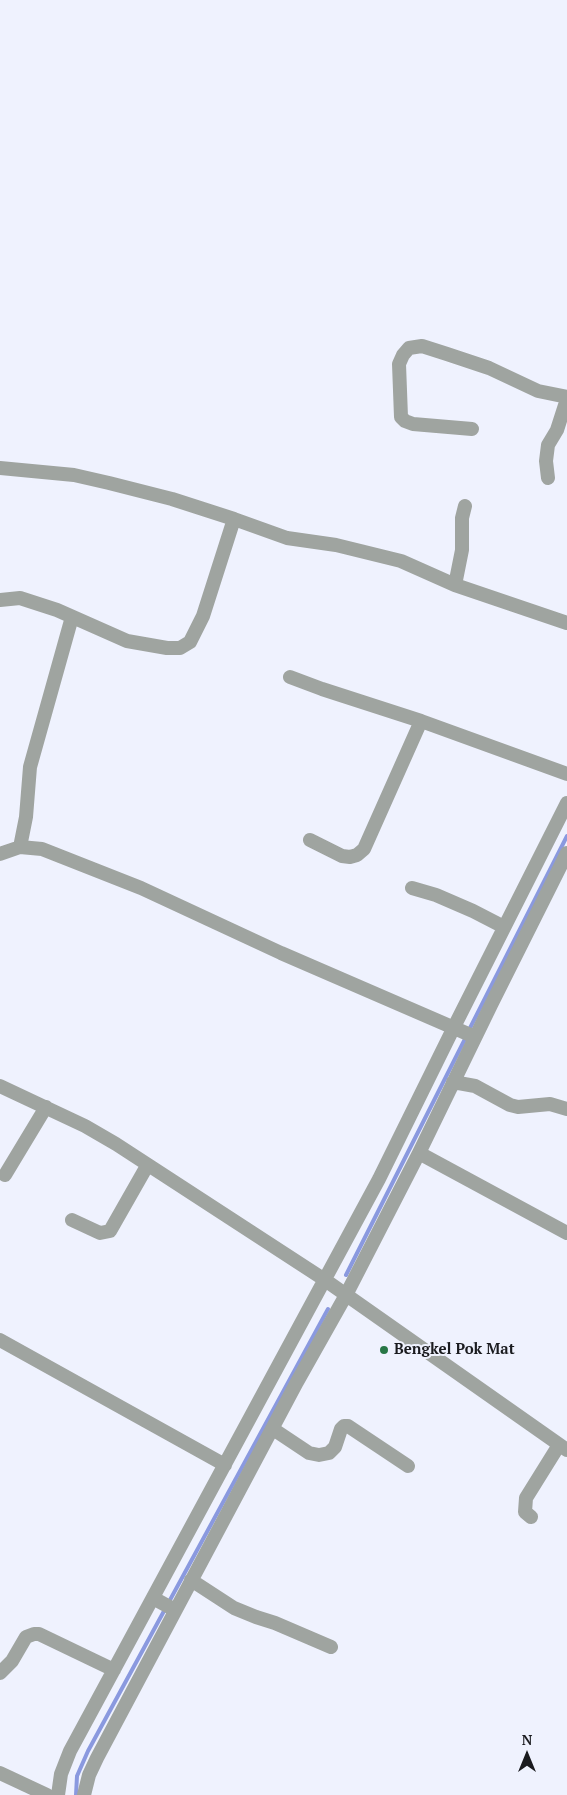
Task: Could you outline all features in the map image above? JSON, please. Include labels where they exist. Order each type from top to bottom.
[{"type":"street","points":[[472,428],[413,424],[405,421],[400,416],[400,364],[403,355],[409,348],[422,346],[489,368],[538,390],[567,398],[556,430],[548,445],[546,461],[548,478]]},
{"type":"street","points":[[0,468],[74,475],[109,483],[172,499],[287,538],[336,546],[400,561],[456,585],[567,623]]},
{"type":"street","points":[[456,585],[462,550],[462,518],[465,506]]},
{"type":"street","points":[[0,600],[4,598],[20,598],[72,617],[127,641],[167,648],[180,648],[190,642],[203,616],[234,519]]},
{"type":"street","points":[[20,847],[26,817],[30,767],[72,617]]},
{"type":"street","points":[[290,677],[421,721],[567,774]]},
{"type":"street","points":[[310,840],[342,856],[350,857],[357,855],[364,849],[421,721]]},
{"type":"street","points":[[84,1795],[89,1775],[97,1758],[174,1609],[346,1295],[419,1153],[453,1082],[464,1033],[504,927],[567,803]]},
{"type":"street","points":[[0,854],[20,847],[42,849],[141,888],[464,1033]]},
{"type":"street","points":[[58,1795],[61,1774],[70,1751],[155,1598],[224,1465],[379,1180],[567,854]]},
{"type":"street","points":[[412,888],[436,895],[504,927]]},
{"type":"street","points":[[453,1082],[475,1086],[510,1105],[518,1107],[550,1104],[567,1109]]},
{"type":"street","points":[[0,1086],[84,1126],[325,1280],[563,1447],[526,1498],[525,1512],[531,1517]]},
{"type":"street","points":[[5,1174],[46,1107]]},
{"type":"street","points":[[419,1153],[567,1233]]},
{"type":"street","points":[[72,1220],[100,1233],[110,1232],[147,1166]]},
{"type":"street","points":[[0,1340],[224,1465]]},
{"type":"street","points":[[273,1429],[309,1453],[319,1456],[329,1453],[335,1448],[341,1429],[344,1426],[348,1426],[408,1466]]},
{"type":"street","points":[[191,1580],[234,1608],[331,1647]]},
{"type":"street","points":[[155,1598],[174,1609]]},
{"type":"street","points":[[0,1673],[12,1661],[26,1637],[34,1634],[39,1634],[114,1670]]},
{"type":"street","points":[[0,1773],[48,1795]]},
{"type":"waterway","points":[[469,1030],[567,836]]},
{"type":"waterway","points":[[346,1275],[466,1037]]},
{"type":"waterway","points":[[76,1795],[77,1776],[88,1751],[328,1309]]},
{"type":"place","name":"Bengkel Pok Mat","points":[[384,1350]]}]
